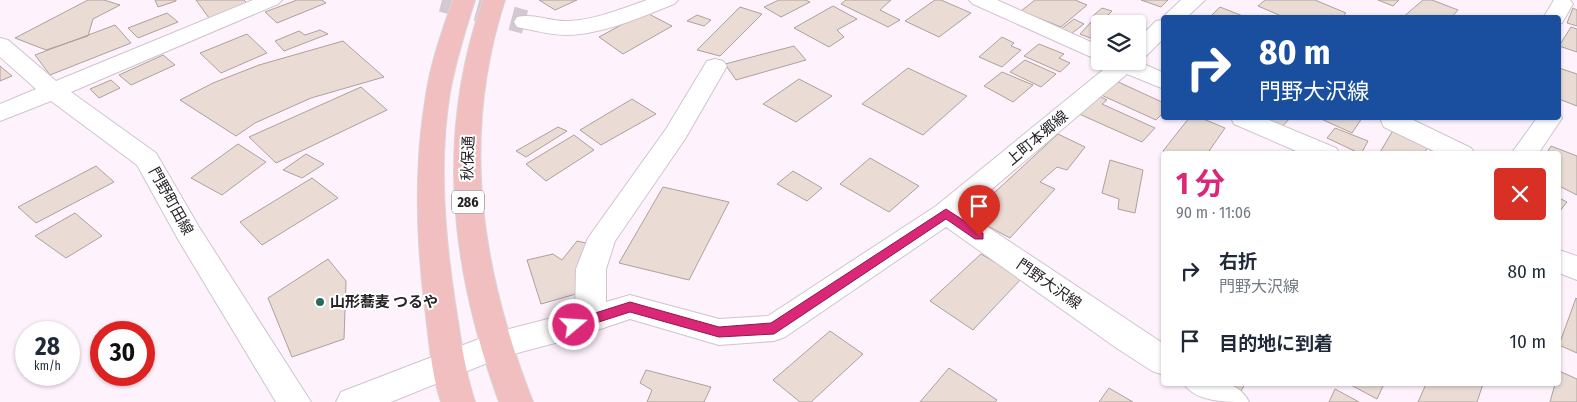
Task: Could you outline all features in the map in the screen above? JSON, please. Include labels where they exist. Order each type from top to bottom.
[{"type":"highway","name":"286","points":[[458,402],[449,364],[434,268],[429,192],[437,95],[451,32],[464,0]]},
{"type":"highway","name":"秋保通","points":[[494,0],[483,31],[474,82],[465,171],[473,246],[497,345],[516,402]]},
{"type":"street","points":[[0,113],[271,0]]},
{"type":"street","points":[[525,22],[567,28],[605,22],[667,0]]},
{"type":"street","points":[[980,0],[1091,50]]},
{"type":"street","points":[[1176,15],[1194,0]]},
{"type":"street","name":"上町本郷線","points":[[1146,42],[1161,29]]},
{"type":"street","name":"門野町田線","points":[[0,45],[53,91],[147,159],[189,234],[294,402]]},
{"type":"street","points":[[590,320],[591,268],[602,238],[676,133],[716,66]]},
{"type":"street","name":"上町本郷線","points":[[946,213],[1114,70]]},
{"type":"street","points":[[1145,70],[1161,80]]},
{"type":"street","points":[[1248,120],[1319,151]]},
{"type":"street","points":[[1394,120],[1393,121],[1456,151]]},
{"type":"street","points":[[1526,151],[1549,120]]},
{"type":"street","points":[[353,402],[497,345],[590,320],[630,307],[719,332],[774,328],[946,213]]},
{"type":"street","name":"門野大沢線","points":[[946,213],[1126,338],[1161,359]]},
{"type":"street","points":[[1561,262],[1577,269]]},
{"type":"street","points":[[1204,386],[1232,402]]},
{"type":"building","points":[[88,0],[104,0],[120,5],[93,19],[88,36],[46,50],[15,38]]},
{"type":"building","points":[[155,0],[176,0],[176,1],[158,7]]},
{"type":"building","points":[[196,0],[244,0],[248,4],[209,18]]},
{"type":"building","points":[[297,0],[322,0],[326,3],[277,23],[265,12]]},
{"type":"building","points":[[539,0],[577,0],[555,10]]},
{"type":"building","points":[[779,0],[805,0],[810,2],[781,17],[764,7]]},
{"type":"building","points":[[846,0],[891,0],[880,10],[900,20],[888,27],[841,4]]},
{"type":"building","points":[[935,0],[941,0],[971,13],[939,37],[905,21]]},
{"type":"building","points":[[1035,0],[1075,0],[1087,5],[1061,27],[1021,11]]},
{"type":"building","points":[[1141,0],[1168,0],[1161,7]]},
{"type":"building","points":[[1265,0],[1315,0],[1346,13],[1344,15],[1279,15],[1258,6]]},
{"type":"building","points":[[1378,0],[1399,0],[1393,6]]},
{"type":"building","points":[[1423,0],[1432,0],[1458,10],[1454,15],[1406,15]]},
{"type":"building","points":[[833,6],[857,19],[837,30],[844,37],[829,47],[794,28]]},
{"type":"building","points":[[740,7],[762,14],[720,56],[697,50]]},
{"type":"building","points":[[1220,7],[1240,15],[1212,15]]},
{"type":"building","points":[[1102,8],[1112,11],[1108,15],[1094,15]]},
{"type":"building","points":[[1573,8],[1577,10],[1577,26],[1567,23]]},
{"type":"building","points":[[645,12],[672,26],[623,54],[599,37]]},
{"type":"building","points":[[167,13],[178,22],[138,38],[128,28]]},
{"type":"building","points":[[697,15],[711,20],[704,26],[687,21]]},
{"type":"building","points":[[1074,19],[1084,24],[1071,34],[1060,30]]},
{"type":"building","points":[[1091,22],[1091,38],[1080,34]]},
{"type":"building","points":[[115,25],[131,43],[50,75],[35,55]]},
{"type":"building","points":[[1571,27],[1577,29],[1577,52],[1561,47],[1561,43]]},
{"type":"building","points":[[320,30],[328,34],[284,51],[275,41],[299,31],[305,35]]},
{"type":"building","points":[[247,34],[267,53],[221,73],[200,53]]},
{"type":"building","points":[[1002,37],[1014,43],[1011,46],[1021,50],[1002,67],[979,57]]},
{"type":"building","points":[[343,41],[384,77],[311,98],[255,123],[236,136],[180,100],[213,83],[259,65]]},
{"type":"building","points":[[1039,44],[1064,54],[1059,58],[1070,63],[1060,72],[1024,56]]},
{"type":"building","points":[[794,46],[806,60],[736,80],[725,64]]},
{"type":"building","points":[[163,55],[175,65],[131,85],[119,75]]},
{"type":"building","points":[[1025,60],[1056,74],[1041,87],[1010,72]]},
{"type":"building","points":[[0,66],[12,76],[0,81]]},
{"type":"building","points":[[908,68],[967,96],[923,135],[862,104]]},
{"type":"building","points":[[1561,69],[1577,74],[1577,106],[1561,100]]},
{"type":"building","points":[[1002,72],[1033,85],[1013,102],[984,86]]},
{"type":"building","points":[[799,79],[832,96],[796,122],[763,104]]},
{"type":"building","points":[[111,80],[120,88],[99,98],[90,89]]},
{"type":"building","points":[[1114,80],[1161,102],[1161,115],[1156,120],[1099,94]]},
{"type":"building","points":[[361,87],[387,110],[276,163],[249,137]]},
{"type":"building","points":[[1095,94],[1107,100],[1102,104],[1155,128],[1142,142],[1077,113]]},
{"type":"building","points":[[632,99],[656,114],[601,145],[580,130]]},
{"type":"building","points":[[1187,120],[1206,120],[1225,128],[1209,151],[1163,151]]},
{"type":"building","points":[[1260,120],[1288,120],[1280,129]]},
{"type":"building","points":[[1323,120],[1361,120],[1352,133]]},
{"type":"building","points":[[558,127],[567,131],[526,157],[516,151]]},
{"type":"building","points":[[1395,127],[1431,144],[1425,151],[1381,151]]},
{"type":"building","points":[[1335,128],[1368,141],[1363,151],[1355,151],[1327,138]]},
{"type":"building","points":[[1058,134],[1085,147],[1067,170],[1057,167],[1040,182],[1055,189],[1010,238],[969,216]]},
{"type":"building","points":[[574,135],[594,150],[546,181],[526,164]]},
{"type":"building","points":[[238,144],[266,162],[222,195],[191,178]]},
{"type":"building","points":[[1551,146],[1577,156],[1577,195],[1561,187],[1561,151],[1548,151]]},
{"type":"building","points":[[306,154],[324,164],[302,178],[283,170]]},
{"type":"building","points":[[870,158],[919,186],[889,212],[840,184]]},
{"type":"building","points":[[1110,160],[1143,170],[1135,213],[1118,209],[1119,199],[1102,193]]},
{"type":"building","points":[[96,166],[114,182],[36,223],[18,207]]},
{"type":"building","points":[[793,171],[822,188],[807,201],[777,184]]},
{"type":"building","points":[[312,178],[338,198],[262,245],[240,222]]},
{"type":"building","points":[[663,187],[729,202],[689,280],[619,263]]},
{"type":"building","points":[[1561,199],[1567,202],[1561,210]]},
{"type":"building","points":[[75,213],[102,236],[66,258],[35,236]]},
{"type":"building","points":[[577,241],[586,243],[576,294],[541,304],[527,260],[553,254],[562,260]]},
{"type":"building","points":[[981,254],[1022,278],[973,330],[930,301]]},
{"type":"building","points":[[328,259],[346,281],[344,339],[292,357],[268,298]]},
{"type":"building","points":[[1576,298],[1577,353],[1561,346],[1561,339]]},
{"type":"building","points":[[830,331],[863,354],[811,402],[800,402],[773,380]]},
{"type":"building","points":[[949,368],[997,400],[995,402],[920,402]]},
{"type":"building","points":[[646,370],[711,387],[704,402],[647,402],[652,390],[640,383]]},
{"type":"building","points":[[1561,372],[1577,379],[1577,402],[1550,402],[1554,386],[1561,386]]},
{"type":"building","points":[[1219,386],[1244,386],[1238,396]]},
{"type":"building","points":[[1353,386],[1383,386],[1377,399]]},
{"type":"building","points":[[1425,386],[1482,386],[1477,402],[1418,402]]},
{"type":"building","points":[[1109,388],[1133,402],[1099,402]]},
{"type":"building","points":[[1335,389],[1359,402],[1329,402]]},
{"type":"tunnel","points":[[442,0],[525,22]]},
{"type":"place","name":"山形蕎麦 つるや","points":[[320,302]]},
{"type":"route","points":[[574,325],[630,307],[719,332],[774,328],[946,213],[979,236]]}]
